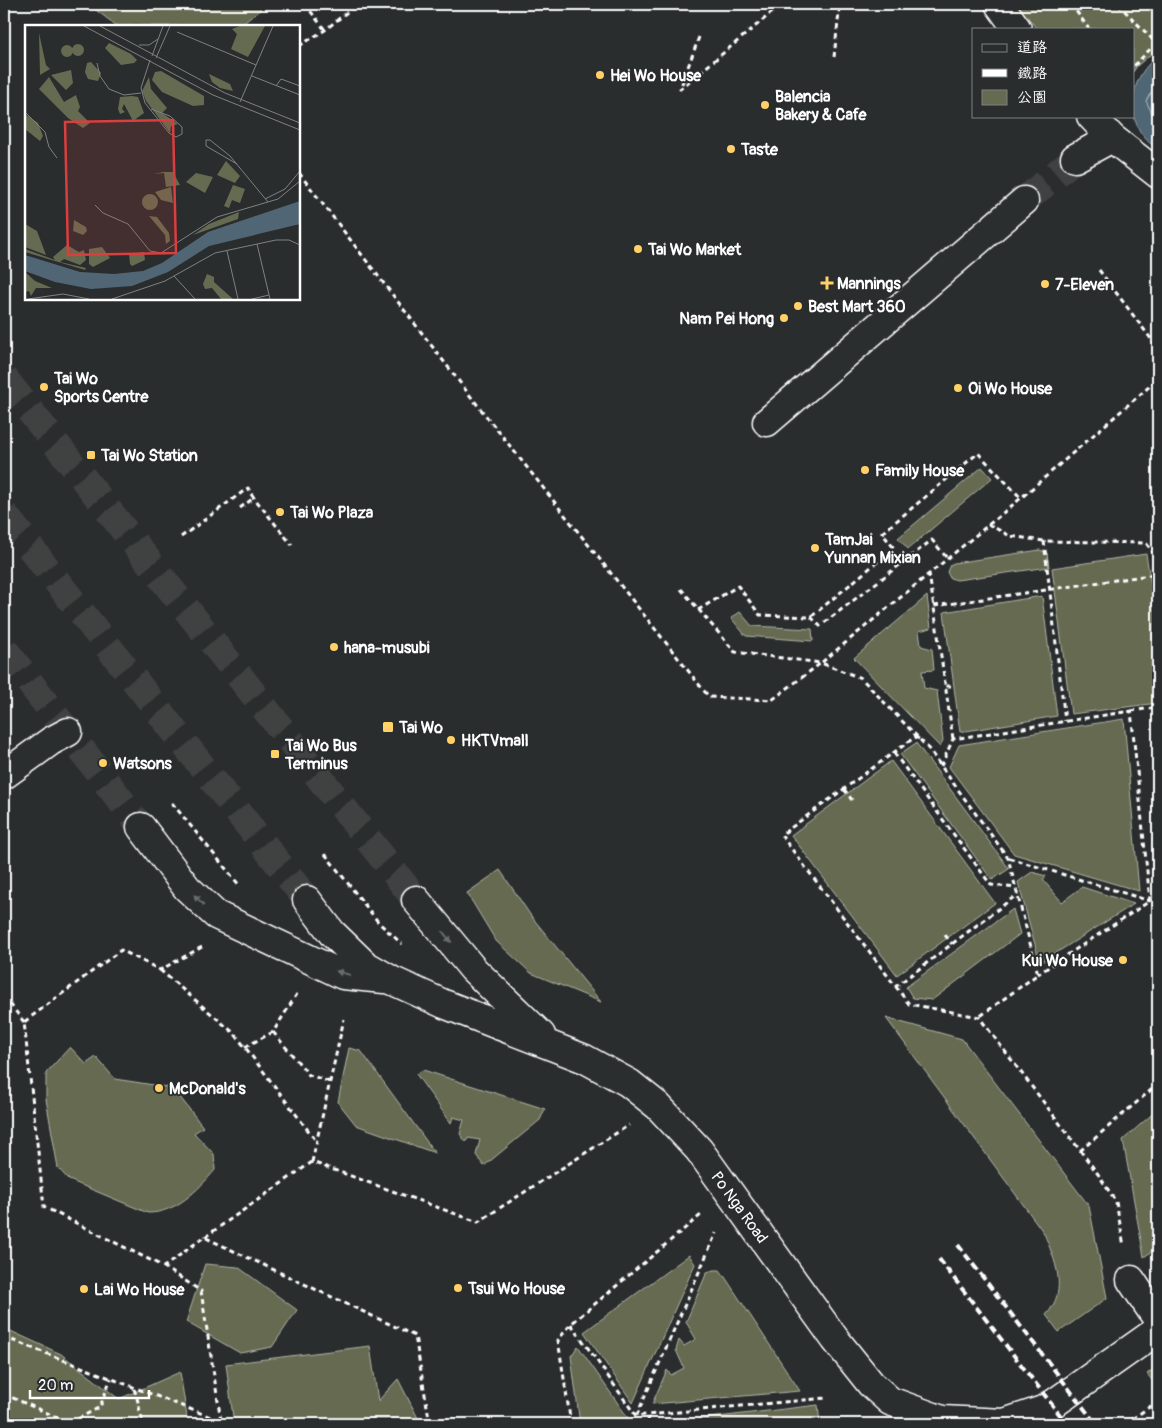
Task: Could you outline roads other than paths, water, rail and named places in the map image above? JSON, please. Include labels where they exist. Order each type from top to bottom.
[{"type":"street","points":[[999,4],[1015,28]]},
{"type":"street","points":[[1093,118],[1112,138],[1158,174]]},
{"type":"street","points":[[1075,158],[1112,138]]},
{"type":"street","points":[[767,422],[1024,201]]},
{"type":"street","points":[[4,776],[51,741],[68,732]]},
{"type":"street","points":[[141,827],[187,888],[216,915],[343,975],[391,980]]},
{"type":"street","name":"Po Nga Road","points":[[307,900],[332,933],[365,965],[391,980],[444,1004],[549,1043],[585,1059],[629,1082],[658,1106],[699,1150],[835,1339],[871,1384],[890,1400],[942,1420],[1004,1424],[1046,1409],[1158,1330]]},
{"type":"street","points":[[416,900],[473,968],[549,1043]]},
{"type":"street","points":[[1131,1280],[1158,1320]]},
{"type":"water","points":[[1158,56],[1158,149],[1147,140],[1139,129],[1134,116],[1135,90],[1147,66]]},
{"type":"tunnel","points":[[1024,201],[1075,158]]},
{"type":"tunnel","points":[[4,378],[416,900]]},
{"type":"tunnel","points":[[4,514],[307,900]]},
{"type":"tunnel","points":[[4,649],[141,827]]},
{"type":"railway","points":[[958,1245],[1096,1424]]},
{"type":"railway","points":[[939,1259],[1067,1424]]},
{"type":"place","name":"Hei Wo House","points":[[600,75]]},
{"type":"place","name":"Balencia Bakery & Cafe","points":[[765,105]]},
{"type":"place","name":"Taste","points":[[731,149]]},
{"type":"place","name":"Tai Wo Market","points":[[638,249]]},
{"type":"place","name":"Mannings","points":[[827,283]]},
{"type":"place","name":"7-Eleven","points":[[1045,284]]},
{"type":"place","name":"Best Mart 360","points":[[798,306]]},
{"type":"place","name":"Nam Pei Hong","points":[[784,318]]},
{"type":"place","name":"Tai Wo Sports Centre","points":[[44,387]]},
{"type":"place","name":"Oi Wo House","points":[[958,388]]},
{"type":"place","name":"Tai Wo Station","points":[[91,455]]},
{"type":"place","name":"Family House","points":[[865,470]]},
{"type":"place","name":"Tai Wo Plaza","points":[[280,512]]},
{"type":"place","name":"TamJai Yunnan Mixian","points":[[815,548]]},
{"type":"place","name":"hana-musubi","points":[[334,647]]},
{"type":"place","name":"Tai Wo","points":[[388,727]]},
{"type":"place","name":"HKTVmall","points":[[451,740]]},
{"type":"place","name":"Tai Wo Bus Terminus","points":[[275,754]]},
{"type":"place","name":"Watsons","points":[[103,763]]},
{"type":"place","name":"Kui Wo House","points":[[1123,960]]},
{"type":"place","name":"McDonald's","points":[[159,1088]]},
{"type":"place","name":"Tsui Wo House","points":[[458,1288]]},
{"type":"place","name":"Lai Wo House","points":[[84,1289]]}]
